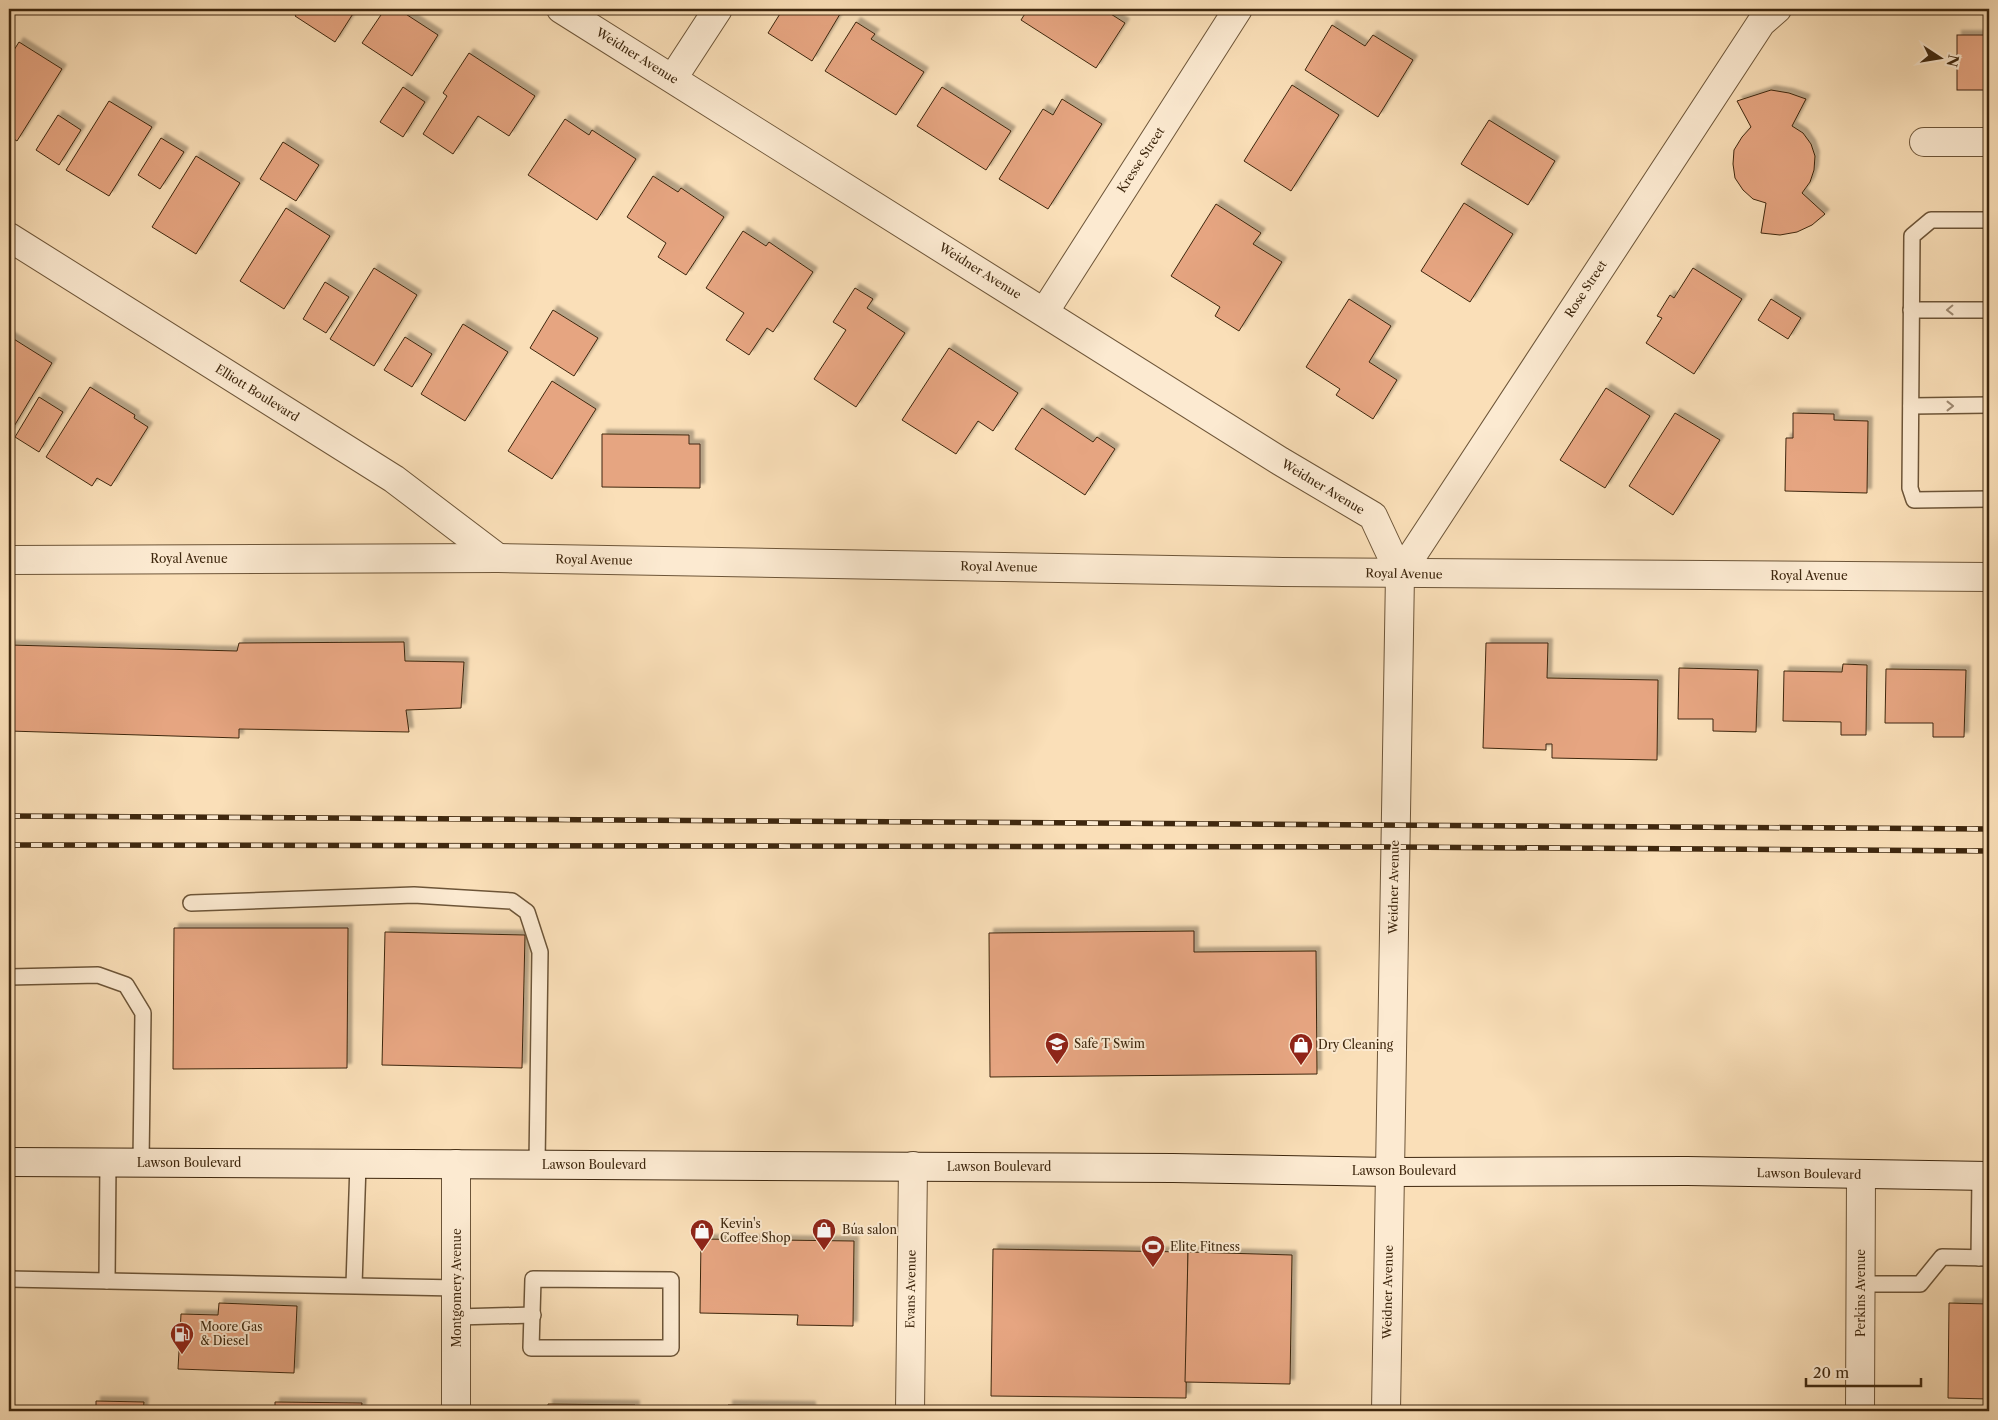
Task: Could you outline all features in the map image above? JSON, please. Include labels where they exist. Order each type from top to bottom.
[{"type":"street","name":"Weidner Avenue","points":[[561,9],[1045,311],[1280,461],[1373,516],[1400,574],[1386,1411]]},
{"type":"street","points":[[673,78],[718,9]]},
{"type":"street","name":"Kresse Street","points":[[1045,311],[1238,9]]},
{"type":"street","name":"Rose Street","points":[[1400,574],[1760,23],[1777,9]]},
{"type":"street","points":[[1924,142],[1989,142]]},
{"type":"street","name":"Elliott Boulevard","points":[[9,237],[394,479],[498,558]]},
{"type":"street","name":"Royal Avenue","points":[[9,560],[498,558],[1400,574],[1989,577]]},
{"type":"street","name":"Lawson Boulevard","points":[[9,1162],[1234,1168],[1390,1172],[1686,1171],[1985,1176]]},
{"type":"street","name":"Montgomery Avenue","points":[[456,1164],[456,1411]]},
{"type":"street","name":"Evans Avenue","points":[[910,1411],[913,1166]]},
{"type":"street","name":"Perkins Avenue","points":[[1860,1411],[1861,1175]]},
{"type":"lane","points":[[1989,220],[1931,220],[1912,236],[1910,488],[1914,500],[1989,499]]},
{"type":"lane","points":[[1911,310],[1989,310]]},
{"type":"lane","points":[[1911,406],[1989,405]]},
{"type":"lane","points":[[191,903],[414,895],[512,901],[528,912],[540,952],[537,1164]]},
{"type":"lane","points":[[9,977],[98,975],[126,985],[143,1013],[141,1162]]},
{"type":"lane","points":[[107,1281],[108,1162]]},
{"type":"lane","points":[[354,1285],[358,1164]]},
{"type":"lane","points":[[1861,1284],[1920,1284],[1942,1257],[1984,1258],[1985,1176]]},
{"type":"lane","points":[[9,1278],[457,1288]]},
{"type":"lane","points":[[533,1278],[671,1280],[671,1348],[531,1348],[533,1315],[533,1278]]},
{"type":"lane","points":[[456,1316],[533,1315]]},
{"type":"building","points":[[300,9],[356,9],[335,42],[295,16]]},
{"type":"building","points":[[385,9],[398,9],[438,35],[412,76],[362,43]]},
{"type":"building","points":[[783,9],[843,9],[812,61],[768,33]]},
{"type":"building","points":[[1028,9],[1103,9],[1125,23],[1096,68],[1021,20]]},
{"type":"building","points":[[856,22],[875,34],[871,39],[924,72],[896,115],[825,71]]},
{"type":"building","points":[[1332,25],[1365,46],[1373,35],[1413,60],[1378,117],[1305,70]]},
{"type":"building","points":[[1957,35],[1989,35],[1989,90],[1957,90]]},
{"type":"building","points":[[19,42],[62,69],[17,141],[9,136],[9,58]]},
{"type":"building","points":[[469,53],[535,96],[509,136],[478,116],[453,154],[423,134],[447,96],[443,93]]},
{"type":"building","points":[[1292,85],[1339,115],[1291,191],[1244,161]]},
{"type":"building","points":[[403,87],[425,102],[403,137],[380,122]]},
{"type":"building","points":[[942,87],[1011,131],[986,170],[917,126]]},
{"type":"building","points":[[1771,90],[1789,93],[1806,99],[1792,126],[1803,133],[1811,144],[1815,156],[1814,170],[1810,182],[1802,193],[1825,214],[1812,225],[1797,232],[1780,235],[1761,233],[1766,203],[1753,199],[1743,190],[1735,178],[1733,164],[1734,150],[1751,127],[1737,101]]},
{"type":"building","points":[[1062,99],[1102,124],[1048,209],[999,179],[1043,109],[1053,115]]},
{"type":"building","points":[[109,101],[152,127],[109,196],[66,170]]},
{"type":"building","points":[[58,115],[81,130],[59,165],[36,150]]},
{"type":"building","points":[[565,119],[589,135],[592,130],[636,159],[597,220],[528,175]]},
{"type":"building","points":[[1489,120],[1555,161],[1528,205],[1461,164]]},
{"type":"building","points":[[161,138],[184,152],[160,189],[138,175]]},
{"type":"building","points":[[283,142],[319,165],[296,201],[260,179]]},
{"type":"building","points":[[196,156],[240,183],[196,254],[152,227]]},
{"type":"building","points":[[653,176],[678,192],[681,188],[724,217],[686,275],[658,257],[666,243],[627,217]]},
{"type":"building","points":[[1464,203],[1513,234],[1470,302],[1421,271]]},
{"type":"building","points":[[1216,204],[1261,233],[1253,244],[1282,262],[1239,331],[1215,316],[1220,307],[1171,276]]},
{"type":"building","points":[[286,208],[330,236],[284,309],[240,281]]},
{"type":"building","points":[[743,231],[766,246],[769,242],[813,272],[773,332],[767,328],[749,355],[726,340],[744,313],[706,288]]},
{"type":"building","points":[[374,268],[417,295],[374,366],[330,339]]},
{"type":"building","points":[[1693,268],[1742,299],[1694,374],[1646,343],[1662,318],[1657,316],[1670,295],[1674,298]]},
{"type":"building","points":[[325,282],[349,297],[326,333],[303,319]]},
{"type":"building","points":[[855,288],[873,299],[867,308],[905,333],[856,407],[814,379],[846,330],[833,322]]},
{"type":"building","points":[[1349,299],[1391,326],[1369,362],[1397,380],[1373,419],[1336,395],[1340,389],[1306,367]]},
{"type":"building","points":[[1771,299],[1801,318],[1788,339],[1758,320]]},
{"type":"building","points":[[553,310],[598,338],[574,376],[530,348]]},
{"type":"building","points":[[463,324],[508,352],[465,421],[421,394]]},
{"type":"building","points":[[9,336],[52,363],[10,433],[9,432]]},
{"type":"building","points":[[405,337],[432,354],[412,387],[384,370]]},
{"type":"building","points":[[949,348],[1018,393],[993,431],[978,421],[956,454],[902,420]]},
{"type":"building","points":[[552,381],[596,409],[552,479],[508,451]]},
{"type":"building","points":[[90,387],[135,415],[134,418],[148,427],[111,486],[97,478],[92,486],[46,457]]},
{"type":"building","points":[[1606,388],[1650,416],[1605,488],[1560,460]]},
{"type":"building","points":[[39,397],[63,412],[39,452],[15,437]]},
{"type":"building","points":[[1042,408],[1093,442],[1097,437],[1115,449],[1085,495],[1015,449]]},
{"type":"building","points":[[1675,413],[1720,440],[1673,515],[1629,486]]},
{"type":"building","points":[[1793,413],[1834,414],[1834,420],[1868,421],[1867,493],[1785,491],[1786,438],[1793,438]]},
{"type":"building","points":[[602,434],[689,435],[689,444],[700,444],[700,488],[602,487]]},
{"type":"building","points":[[404,642],[405,661],[464,662],[461,708],[406,710],[409,732],[239,729],[239,738],[9,731],[9,645],[237,651],[239,643]]},
{"type":"building","points":[[1486,643],[1548,643],[1547,678],[1658,680],[1657,760],[1552,758],[1552,744],[1546,744],[1546,750],[1483,748]]},
{"type":"building","points":[[1843,664],[1867,665],[1866,735],[1841,735],[1841,722],[1783,721],[1784,671],[1842,672]]},
{"type":"building","points":[[1679,668],[1758,670],[1756,732],[1713,731],[1713,719],[1678,719]]},
{"type":"building","points":[[1886,669],[1966,670],[1964,737],[1933,737],[1933,723],[1885,723]]},
{"type":"building","points":[[174,928],[348,928],[347,1068],[173,1069]]},
{"type":"building","points":[[1194,931],[1194,952],[1316,951],[1317,1074],[990,1077],[989,933]]},
{"type":"building","points":[[385,932],[525,935],[522,1068],[382,1065]]},
{"type":"building","points":[[701,1239],[854,1241],[853,1326],[797,1325],[798,1315],[700,1313]]},
{"type":"building","points":[[993,1249],[1188,1252],[1186,1398],[991,1396]]},
{"type":"building","points":[[1188,1252],[1292,1255],[1290,1384],[1185,1382]]},
{"type":"building","points":[[219,1303],[297,1306],[294,1373],[178,1369],[181,1314],[218,1315]]},
{"type":"building","points":[[1949,1303],[1989,1304],[1989,1399],[1948,1398]]},
{"type":"building","points":[[96,1401],[144,1402],[143,1411],[96,1411]]},
{"type":"building","points":[[275,1402],[362,1403],[361,1411],[275,1411]]},
{"type":"building","points":[[548,1404],[635,1405],[635,1411],[548,1411]]},
{"type":"building","points":[[728,1405],[811,1406],[811,1411],[728,1411]]},
{"type":"railway","points":[[9,816],[1989,829]]},
{"type":"railway","points":[[9,845],[1395,847],[1989,851]]},
{"type":"place","name":"Safe T Swim","points":[[1057,1065]]},
{"type":"place","name":"Dry Cleaning","points":[[1301,1066]]},
{"type":"place","name":"Búa salon","points":[[824,1251]]},
{"type":"place","name":"Kevin's Coffee Shop","points":[[702,1252]]},
{"type":"place","name":"Elite Fitness","points":[[1153,1268]]},
{"type":"place","name":"Moore Gas & Diesel","points":[[182,1355]]}]
